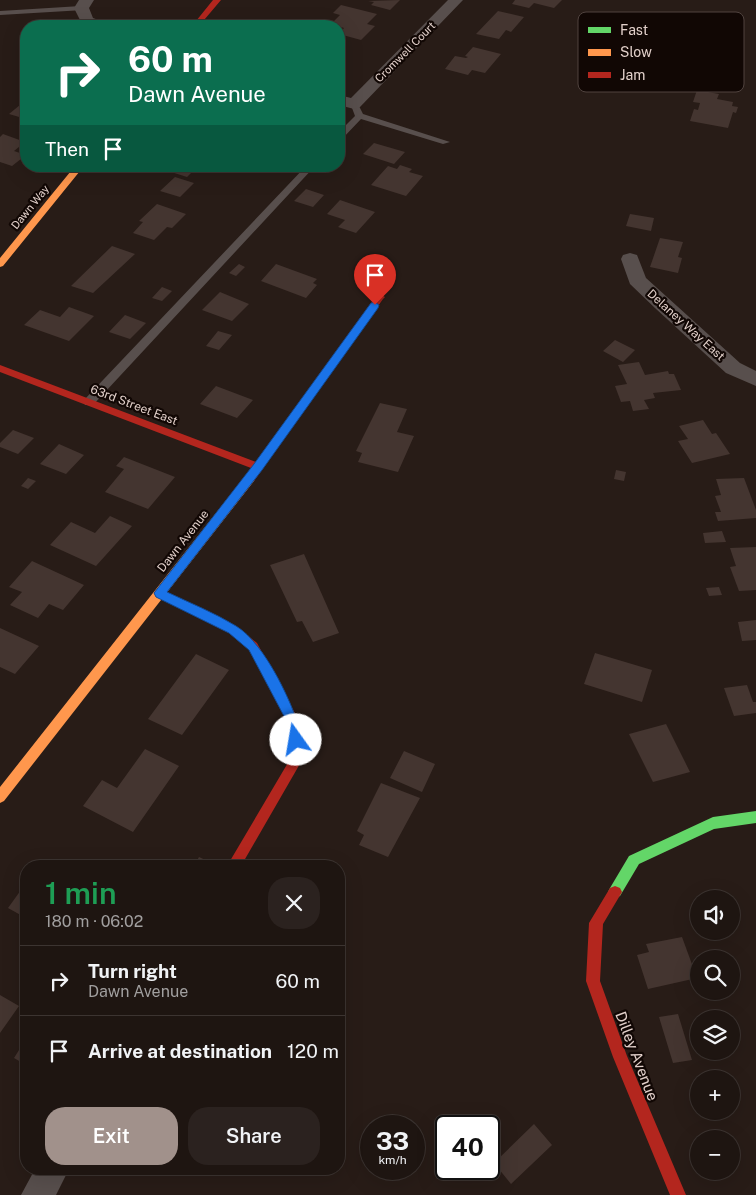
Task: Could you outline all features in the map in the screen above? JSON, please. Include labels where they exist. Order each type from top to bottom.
[{"type":"street","points":[[200,20],[217,0]]},
{"type":"street","name":"Cromwell Court","points":[[351,107],[456,0]]},
{"type":"street","points":[[84,4],[87,20]]},
{"type":"street","name":"Dawn Way","points":[[0,264],[75,172]]},
{"type":"street","name":"Delaney Way East","points":[[630,259],[637,280],[662,304],[733,368],[756,379]]},
{"type":"street","name":"Dawn Avenue","points":[[0,797],[258,467],[380,297]]},
{"type":"street","name":"63rd Street East","points":[[0,368],[258,467]]},
{"type":"street","points":[[160,593],[233,630],[253,646],[291,717],[296,740],[295,762],[238,860]]},
{"type":"street","name":"Dilley Avenue","points":[[678,1195],[620,1057],[593,980],[596,923],[634,860],[713,823],[756,817]]},
{"type":"street","points":[[37,1195],[49,1175]]},
{"type":"lane","points":[[0,13],[84,4]]},
{"type":"lane","points":[[345,122],[351,107],[446,142]]},
{"type":"lane","points":[[89,402],[305,172]]},
{"type":"building","points":[[400,0],[390,10],[371,5],[374,2],[368,1]]},
{"type":"building","points":[[515,0],[562,0],[554,8],[534,3],[529,8],[512,4]]},
{"type":"building","points":[[341,5],[377,14],[367,24],[375,26],[361,40],[345,36],[345,20],[335,20],[340,15],[333,13]]},
{"type":"building","points":[[498,11],[524,17],[511,32],[506,30],[499,39],[476,34]]},
{"type":"building","points":[[473,47],[501,54],[485,73],[472,70],[468,75],[445,69],[455,56],[468,57],[465,56]]},
{"type":"building","points":[[696,92],[708,92],[719,94],[717,99],[733,102],[732,106],[738,107],[736,113],[733,112],[728,128],[690,121],[694,109],[698,110],[700,103],[693,102]]},
{"type":"building","points":[[20,105],[20,117],[9,114]]},
{"type":"building","points":[[3,134],[20,140],[20,146],[14,151],[20,153],[20,160],[12,166],[0,162],[0,137]]},
{"type":"building","points":[[374,143],[405,152],[394,164],[363,154]]},
{"type":"building","points":[[400,165],[412,169],[409,172],[423,176],[406,196],[371,185],[388,166],[397,169]]},
{"type":"building","points":[[171,172],[192,172],[187,177]]},
{"type":"building","points":[[175,177],[194,183],[180,197],[160,191]]},
{"type":"building","points":[[306,189],[324,195],[313,207],[294,201]]},
{"type":"building","points":[[340,200],[375,212],[356,233],[338,227],[345,220],[327,214]]},
{"type":"building","points":[[157,204],[186,214],[172,228],[167,227],[154,240],[133,233],[143,222],[139,221]]},
{"type":"building","points":[[630,214],[654,218],[651,231],[626,226]]},
{"type":"building","points":[[660,238],[683,242],[678,257],[682,258],[678,273],[650,267]]},
{"type":"building","points":[[112,246],[135,254],[93,293],[71,286]]},
{"type":"building","points":[[239,264],[245,267],[236,276],[229,273]]},
{"type":"building","points":[[276,264],[317,279],[313,283],[317,285],[306,298],[261,281]]},
{"type":"building","points":[[162,287],[172,291],[162,301],[152,298]]},
{"type":"building","points":[[220,292],[249,304],[232,321],[202,310]]},
{"type":"building","points":[[69,307],[94,316],[69,341],[24,325],[40,310],[60,317]]},
{"type":"building","points":[[125,315],[146,323],[130,339],[109,332]]},
{"type":"building","points":[[218,331],[232,335],[219,350],[206,346]]},
{"type":"building","points":[[615,340],[635,350],[623,362],[603,351]]},
{"type":"building","points":[[639,362],[645,375],[668,371],[669,374],[674,374],[681,390],[653,393],[655,398],[644,400],[649,409],[633,411],[630,401],[621,402],[615,386],[627,384],[618,365]]},
{"type":"building","points":[[216,386],[253,400],[237,418],[200,404]]},
{"type":"building","points":[[380,403],[407,409],[397,432],[414,436],[398,472],[358,462],[362,453],[356,451]]},
{"type":"building","points":[[703,420],[712,434],[716,433],[730,454],[692,463],[678,441],[688,439],[679,426]]},
{"type":"building","points":[[13,430],[34,438],[18,454],[0,447],[0,443]]},
{"type":"building","points":[[59,444],[84,455],[66,474],[40,464]]},
{"type":"building","points":[[124,457],[175,477],[148,509],[105,492],[124,469],[116,466]]},
{"type":"building","points":[[616,470],[626,472],[624,481],[614,479]]},
{"type":"building","points":[[28,478],[36,481],[28,489],[21,486]]},
{"type":"building","points":[[744,478],[756,510],[756,518],[718,521],[715,512],[721,512],[715,496],[721,495],[716,479]]},
{"type":"building","points":[[110,516],[132,526],[96,566],[50,545],[71,522],[95,533]]},
{"type":"building","points":[[722,531],[726,542],[705,543],[703,533]]},
{"type":"building","points":[[756,547],[756,590],[739,591],[730,567],[736,566],[730,548]]},
{"type":"building","points":[[304,554],[339,633],[313,642],[302,621],[297,622],[270,565]]},
{"type":"building","points":[[32,561],[84,585],[63,610],[49,604],[38,618],[10,605],[22,592],[9,587]]},
{"type":"building","points":[[719,587],[722,595],[709,596],[706,588]]},
{"type":"building","points":[[756,620],[756,640],[742,641],[738,622]]},
{"type":"building","points":[[0,628],[39,646],[15,674],[0,667]]},
{"type":"building","points":[[595,653],[652,670],[642,702],[584,684]]},
{"type":"building","points":[[196,654],[229,670],[182,735],[148,719]]},
{"type":"building","points":[[747,685],[753,702],[756,702],[756,713],[734,716],[724,688]]},
{"type":"building","points":[[666,724],[690,772],[653,782],[629,734]]},
{"type":"building","points":[[145,749],[179,766],[133,832],[83,806],[102,780],[117,788]]},
{"type":"building","points":[[404,751],[435,764],[422,792],[390,778]]},
{"type":"building","points":[[381,783],[420,798],[388,857],[359,845],[364,835],[357,831]]},
{"type":"building","points":[[20,891],[20,915],[8,908]]},
{"type":"building","points":[[682,937],[690,959],[690,980],[648,989],[637,955],[649,952],[646,944]]},
{"type":"building","points":[[0,995],[19,1006],[0,1033]]},
{"type":"building","points":[[678,1014],[690,1053],[690,1060],[692,1060],[673,1063],[659,1017]]},
{"type":"building","points":[[20,1048],[20,1062],[14,1058]]},
{"type":"building","points":[[534,1124],[552,1145],[511,1184],[500,1170],[500,1157]]},
{"type":"traffic: fast","points":[[615,892],[634,860],[713,823],[756,817]]},
{"type":"traffic: slow","points":[[0,264],[75,172]]},
{"type":"traffic: slow","points":[[0,797],[250,478]]},
{"type":"traffic: jam","points":[[200,20],[217,0]]},
{"type":"traffic: jam","points":[[250,478],[380,297]]},
{"type":"traffic: jam","points":[[0,368],[258,467]]},
{"type":"traffic: jam","points":[[160,593],[233,630],[253,646],[291,717],[296,740],[295,762],[238,860]]},
{"type":"traffic: jam","points":[[615,892],[596,923],[593,981],[620,1057],[678,1195]]},
{"type":"route","points":[[296,740],[291,717],[253,646],[233,630],[160,593],[258,467],[375,305]]}]
